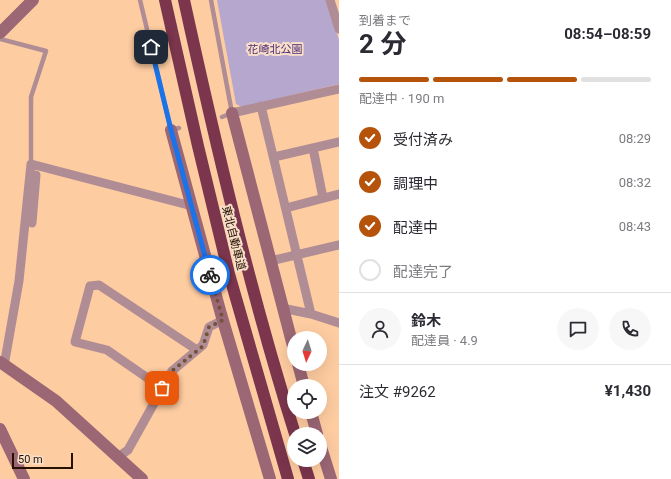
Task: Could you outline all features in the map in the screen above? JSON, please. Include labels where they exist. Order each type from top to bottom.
[{"type":"highway","name":"東北自動車道","points":[[165,0],[229,274],[288,479]]},
{"type":"highway","name":"東北自動車道","points":[[184,0],[214,139],[244,258],[293,427]]},
{"type":"highway","points":[[305,467],[309,479]]},
{"type":"street","points":[[0,34],[33,0]]},
{"type":"street","points":[[330,0],[339,29]]},
{"type":"street","points":[[289,331],[227,115],[339,88]]},
{"type":"street","points":[[261,106],[310,314]]},
{"type":"street","points":[[175,129],[192,206],[223,320],[270,479]]},
{"type":"street","points":[[274,157],[339,142]]},
{"type":"street","points":[[313,148],[323,198]]},
{"type":"street","points":[[34,164],[192,206]]},
{"type":"street","points":[[32,223],[34,164]]},
{"type":"street","points":[[34,164],[19,281],[2,364],[56,401],[142,479]]},
{"type":"street","points":[[286,208],[339,194]]},
{"type":"street","points":[[270,262],[339,245]]},
{"type":"street","points":[[162,388],[107,350],[75,342],[90,286],[99,285],[197,350]]},
{"type":"street","points":[[282,308],[310,314],[339,323]]},
{"type":"street","points":[[118,457],[128,450],[172,371],[203,346],[209,327],[223,320]]},
{"type":"street","points":[[0,429],[24,479]]},
{"type":"street","points":[[327,466],[331,479]]},
{"type":"lane","points":[[140,0],[175,129]]},
{"type":"lane","points":[[212,0],[227,115]]},
{"type":"lane","points":[[0,39],[46,51],[31,97],[34,164]]},
{"type":"green space","name":"花崎北公園","points":[[217,0],[326,0],[339,40],[339,84],[242,107],[236,104]]},
{"type":"way so far","points":[[162,388],[172,371],[203,346],[209,327],[223,320],[210,275]]},
{"type":"route","points":[[151,47],[171,130],[210,275]]}]
